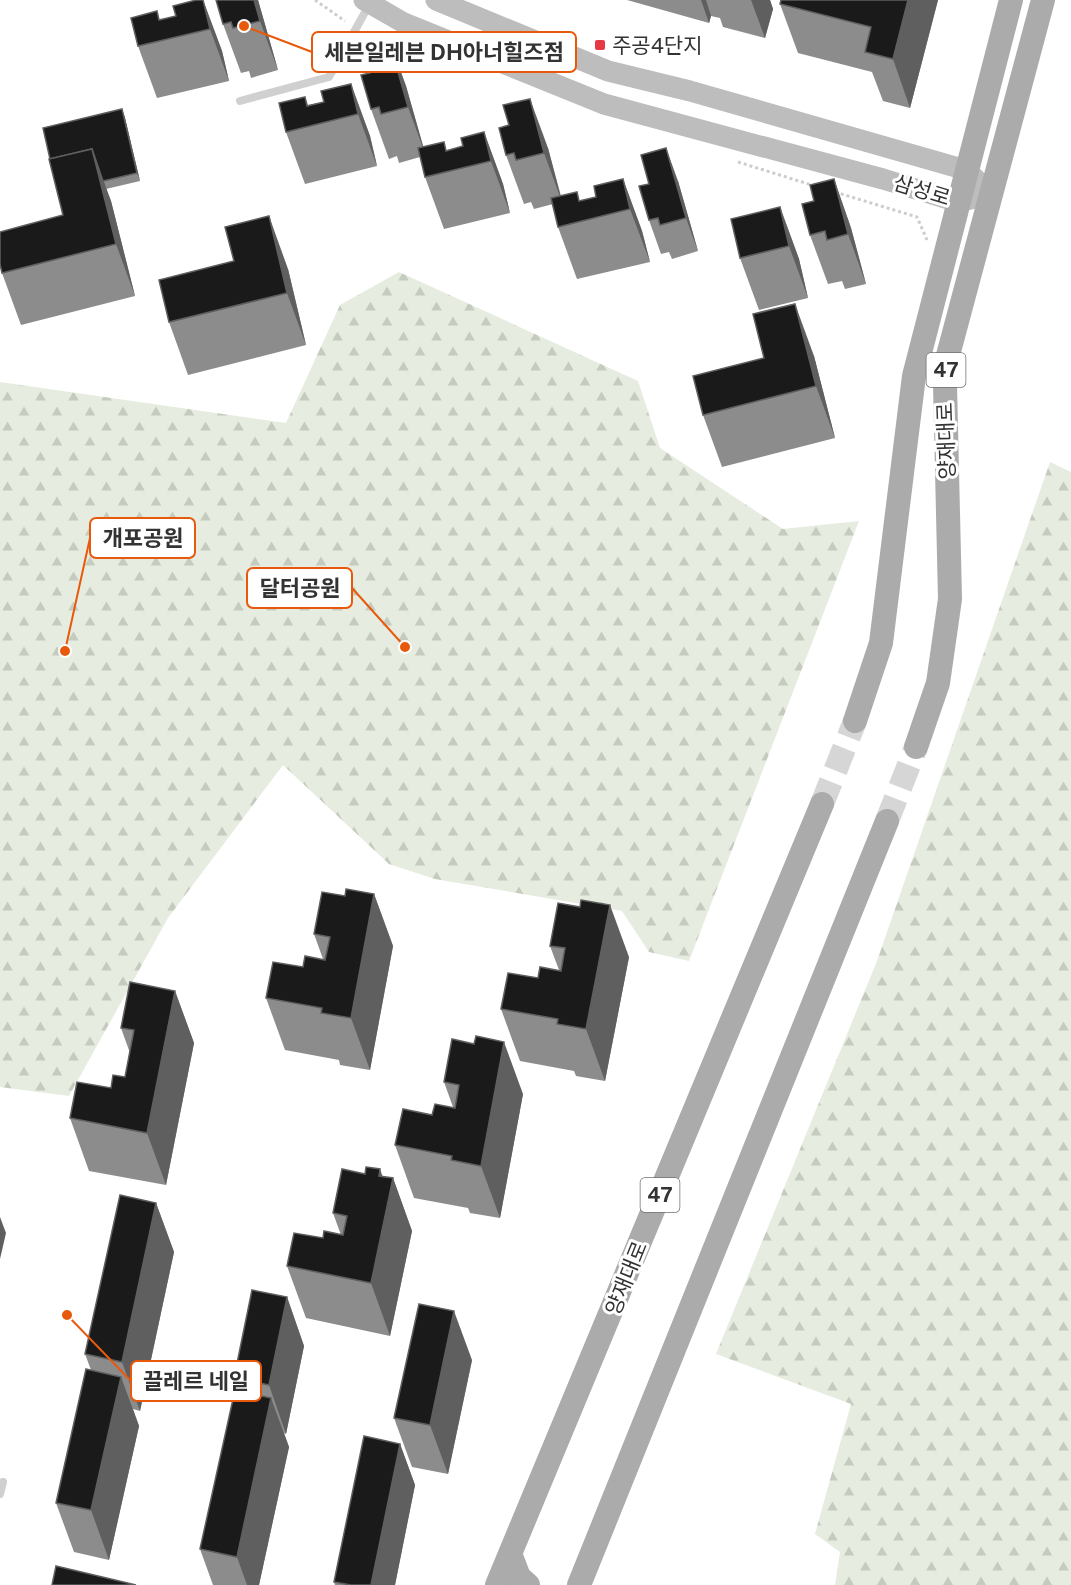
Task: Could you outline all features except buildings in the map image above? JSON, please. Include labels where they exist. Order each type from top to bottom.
[{"type":"main road","name":"삼성로","points":[[436,0],[608,71],[690,91],[966,170],[991,194]]},
{"type":"main road","name":"양재대로","points":[[855,722],[881,643],[914,376],[1011,0]]},
{"type":"main road","name":"양재대로","points":[[916,747],[938,683],[951,599],[945,384],[947,359],[1043,0]]},
{"type":"main road","name":"삼성로","points":[[367,2],[404,23],[604,104],[883,179],[958,202],[991,194]]},
{"type":"main road","name":"양재대로","points":[[498,1585],[822,804]]},
{"type":"main road","points":[[579,1585],[887,821]]},
{"type":"main road","points":[[510,1556],[519,1577],[528,1585]]},
{"type":"lane","points":[[240,101],[329,77],[367,2]]},
{"type":"lane","points":[[0,1494],[3,1482]]},
{"type":"green space","points":[[399,272],[638,381],[660,448],[783,529],[859,521],[689,961],[649,952],[622,911],[435,879],[389,864],[283,765],[168,918],[69,1096],[0,1087],[0,382],[286,423],[340,305]]},
{"type":"green space","points":[[1050,462],[1071,472],[1071,1585],[835,1585],[840,1552],[815,1534],[851,1404],[716,1354],[877,961]]},
{"type":"tunnel","points":[[822,804],[855,721]]},
{"type":"tunnel","points":[[887,821],[916,747]]},
{"type":"place","name":"세븐일레븐 DH아너힐즈점","points":[[244,26]]},
{"type":"place","name":"주공4단지","points":[[600,45]]},
{"type":"place","name":"달터공원","points":[[405,647]]},
{"type":"place","name":"개포공원","points":[[65,651]]},
{"type":"place","name":"끌레르 네일","points":[[67,1315]]}]
